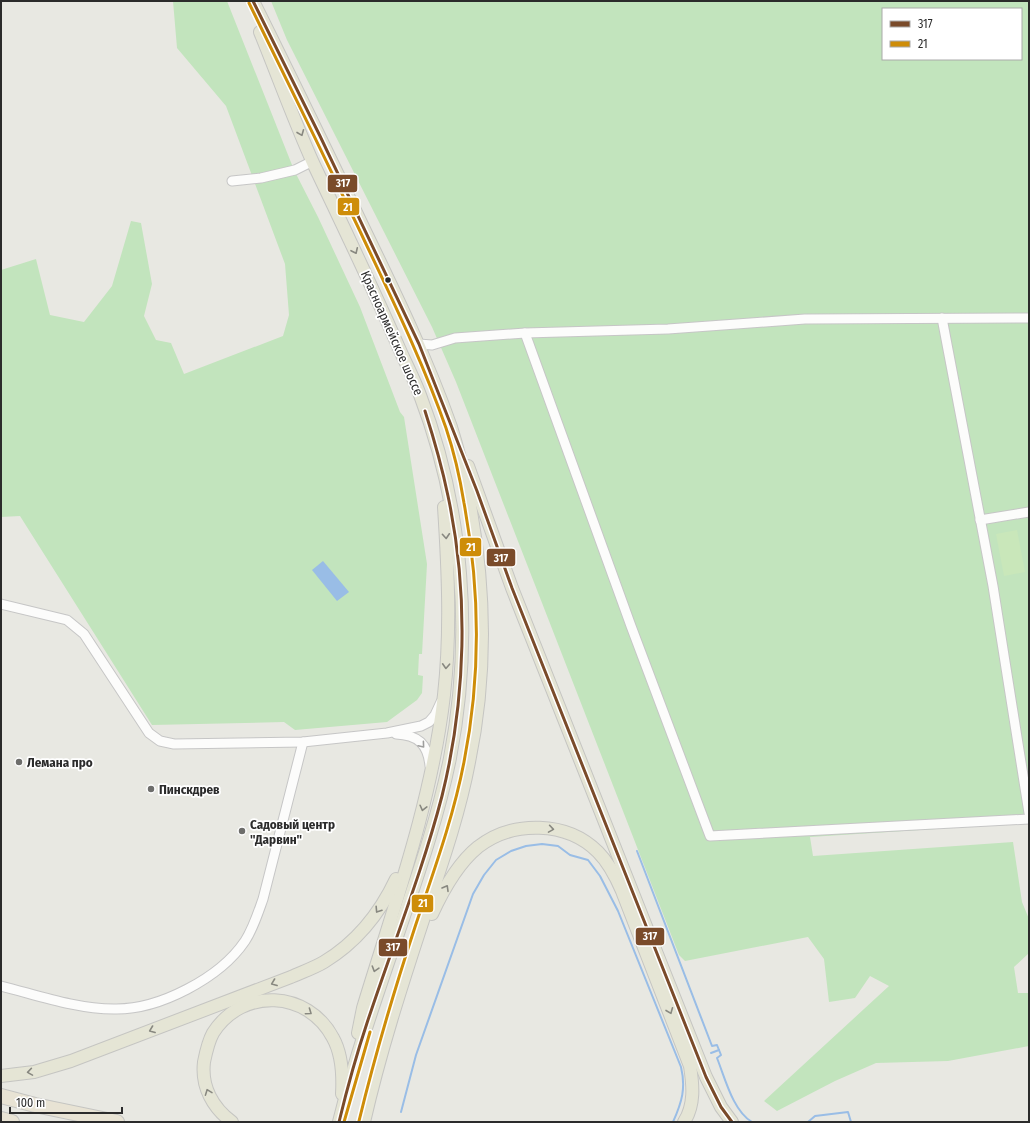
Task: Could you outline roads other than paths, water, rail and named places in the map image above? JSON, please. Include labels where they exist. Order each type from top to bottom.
[{"type":"highway","points":[[1,1096],[35,1105],[117,1122]]},
{"type":"highway","points":[[1,1119],[12,1122]]},
{"type":"main road","name":"Красноармейское шоссе","points":[[247,1],[313,161],[420,395],[445,479],[460,569],[462,660],[458,707],[450,757],[439,807],[422,863],[367,1025],[339,1121]]},
{"type":"main road","name":"Красноармейское шоссе","points":[[253,1],[320,136],[419,344],[452,428],[471,510],[478,565],[482,611],[481,668],[470,761],[458,810],[406,974],[375,1077],[364,1122]]},
{"type":"main road","points":[[452,428],[477,491],[512,588],[674,998],[706,1077],[721,1107],[732,1122]]},
{"type":"main road","points":[[349,1085],[363,1008],[414,838],[429,783],[438,740],[444,694],[448,623],[447,556],[444,502],[435,442]]},
{"type":"main road","points":[[406,974],[437,902],[455,872],[478,847],[496,836],[515,830],[532,828],[551,829],[570,834],[598,852],[611,868],[622,891],[677,1028],[690,1066],[693,1086],[692,1103],[684,1122]]},
{"type":"main road","points":[[1,1076],[34,1072],[71,1061],[291,977],[324,962],[350,943],[372,921],[389,894],[414,838]]},
{"type":"main road","points":[[232,1122],[222,1114],[211,1101],[205,1086],[203,1068],[206,1050],[213,1034],[225,1019],[240,1007],[258,1001],[276,1000],[293,1004],[307,1010],[322,1022],[333,1038],[340,1056],[342,1084],[339,1121]]},
{"type":"street","points":[[232,181],[261,178],[294,170],[313,161]]},
{"type":"street","points":[[942,318],[993,586],[1029,813]]},
{"type":"street","points":[[419,344],[432,345],[455,338],[525,333],[668,329],[805,319],[1029,318]]},
{"type":"street","points":[[525,333],[631,626],[710,836],[1029,819]]},
{"type":"street","points":[[980,520],[1029,512]]},
{"type":"street","points":[[1,604],[67,620],[84,634],[149,733],[160,741],[174,744],[303,742],[387,733],[421,726],[429,722],[435,715],[444,694]]},
{"type":"street","points":[[387,733],[406,734],[418,740],[425,747],[429,762],[429,783]]},
{"type":"street","points":[[1,986],[67,1003],[98,1009],[116,1010],[144,1006],[164,1000],[210,975],[230,958],[245,941],[256,920],[263,899],[303,742]]},
{"type":"water","points":[[323,561],[349,592],[337,601],[312,570]]},
{"type":"waterway","points":[[401,1112],[416,1055],[473,894],[484,875],[496,860],[511,851],[526,846],[542,844],[558,846],[570,855],[588,860],[600,876],[618,911],[681,1067],[683,1082],[682,1095],[679,1108],[673,1122]]},
{"type":"waterway","points":[[637,851],[712,1046],[717,1045],[721,1055],[717,1058],[730,1093],[745,1117],[752,1122]]},
{"type":"waterway","points":[[711,1053],[719,1050]]},
{"type":"waterway","points":[[808,1122],[815,1116],[848,1112],[851,1122]]},
{"type":"place","name":"Лемана про","points":[[19,762]]},
{"type":"place","name":"Пинскдрев","points":[[151,789]]},
{"type":"place","name":"Садовый центр \"Дарвин\"","points":[[242,831]]}]
